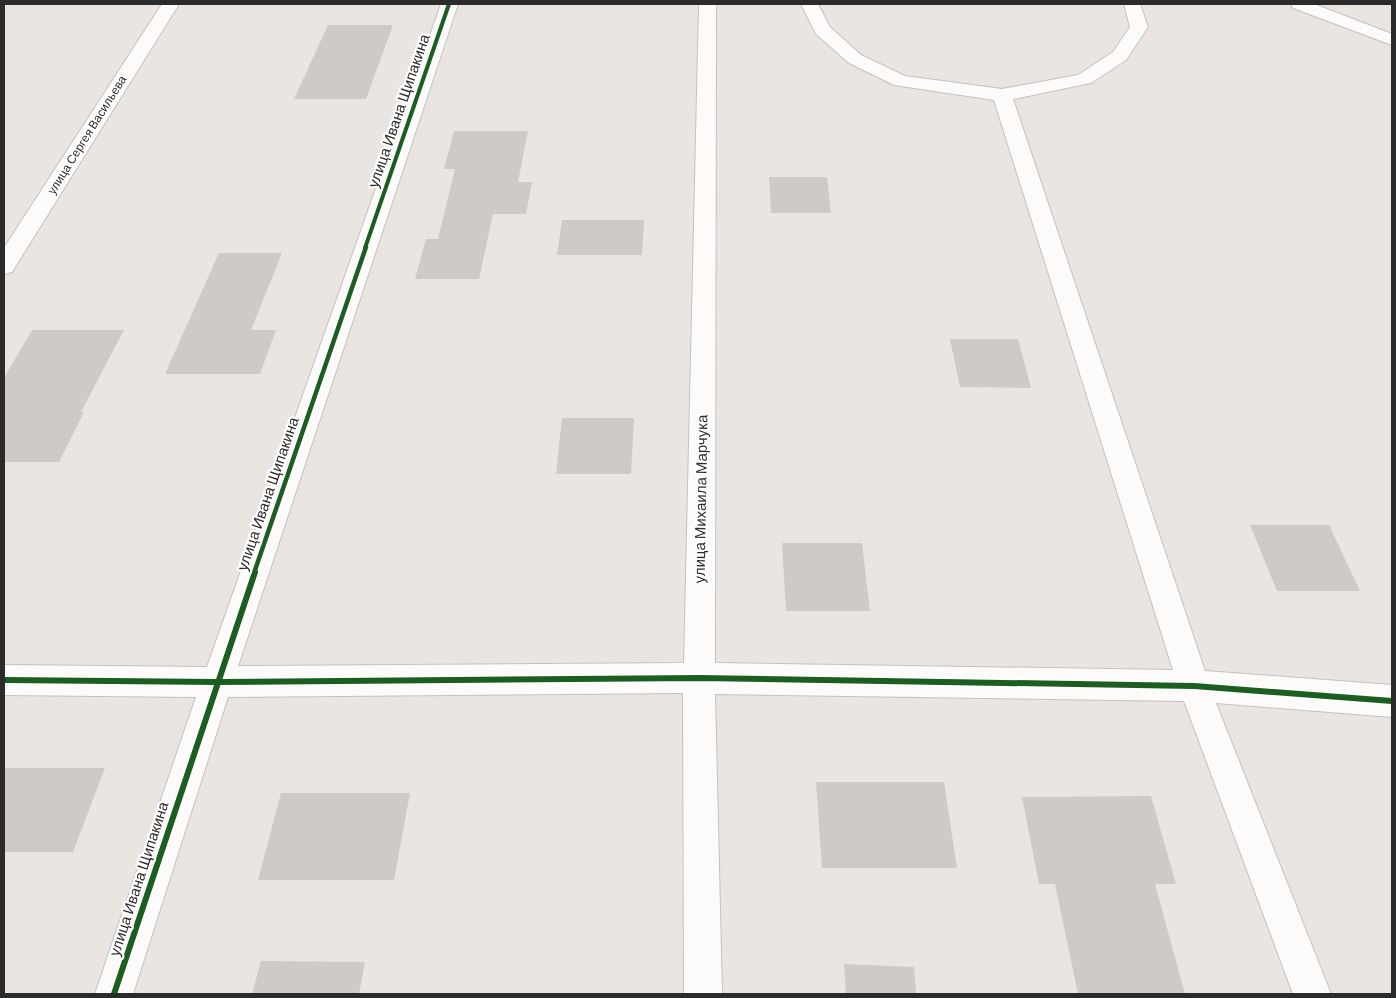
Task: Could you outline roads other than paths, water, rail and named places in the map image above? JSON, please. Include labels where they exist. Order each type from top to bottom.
[{"type":"street","name":"улица Сергея Васильева","points":[[4,266],[170,4]]},
{"type":"street","name":"улица Ивана Щипакина","points":[[114,994],[217,682],[449,4]]},
{"type":"street","name":"улица Михаила Марчука","points":[[703,994],[699,678],[708,4]]},
{"type":"street","points":[[810,4],[822,30],[856,59],[901,81],[1002,95],[1084,79],[1120,56],[1138,27],[1132,4]]},
{"type":"street","points":[[1299,4],[1392,40]]},
{"type":"street","points":[[1002,95],[1194,686],[1312,994]]},
{"type":"street","points":[[4,680],[217,682],[699,678],[1194,686],[1392,700]]}]
